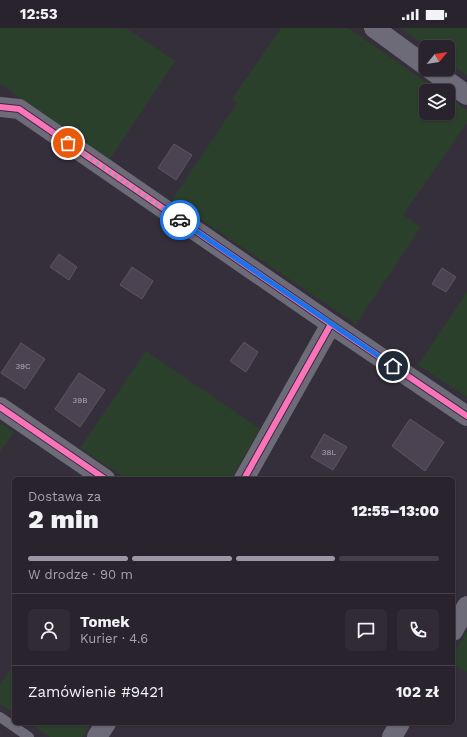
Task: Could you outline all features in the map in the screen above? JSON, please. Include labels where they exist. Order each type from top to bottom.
[{"type":"street","points":[[374,28],[419,61]]},
{"type":"street","points":[[440,76],[467,95]]},
{"type":"street","points":[[0,107],[19,109],[467,416]]},
{"type":"street","points":[[245,477],[331,324]]},
{"type":"street","points":[[0,407],[102,477]]},
{"type":"street","points":[[455,627],[467,606]]},
{"type":"street","points":[[97,737],[105,725]]},
{"type":"street","points":[[392,737],[399,725]]},
{"type":"lane","points":[[0,717],[29,737]]},
{"type":"green space","points":[[0,28],[126,28],[175,61],[110,159],[0,84]]},
{"type":"green space","points":[[281,28],[348,28],[429,84],[419,84],[419,120],[455,120],[455,102],[467,110],[467,123],[403,215],[421,227],[356,324],[172,200],[237,103],[232,99]]},
{"type":"green space","points":[[400,28],[467,28],[467,75],[455,67],[455,40],[419,40],[419,41]]},
{"type":"green space","points":[[467,292],[467,397],[418,365]]},
{"type":"green space","points":[[146,351],[260,429],[232,477],[124,477],[80,448]]},
{"type":"green space","points":[[0,422],[14,432],[0,452]]},
{"type":"green space","points":[[467,631],[467,672],[455,665],[455,652]]},
{"type":"green space","points":[[12,667],[12,712],[0,704],[0,685]]},
{"type":"green space","points":[[32,725],[89,725],[82,737],[50,737]]},
{"type":"building","points":[[174,144],[192,155],[176,180],[158,168]]},
{"type":"building","points":[[59,254],[77,267],[69,280],[50,267]]},
{"type":"building","points":[[132,267],[153,281],[142,299],[120,285]]},
{"type":"building","points":[[442,268],[456,277],[446,292],[432,284]]},
{"type":"building","points":[[244,342],[258,352],[246,372],[230,361]]},
{"type":"building","points":[[21,343],[45,359],[25,389],[1,373]]},
{"type":"building","points":[[79,373],[105,390],[80,427],[55,409]]},
{"type":"building","points":[[410,419],[444,442],[425,471],[392,446]]},
{"type":"building","points":[[324,434],[347,447],[333,470],[311,457]]},
{"type":"cycle path","points":[[0,107],[19,109],[467,416]]},
{"type":"cycle path","points":[[245,477],[331,324]]},
{"type":"cycle path","points":[[0,407],[102,477]]},
{"type":"way so far","points":[[68,143],[180,220]]},
{"type":"route","points":[[180,220],[393,366]]}]
